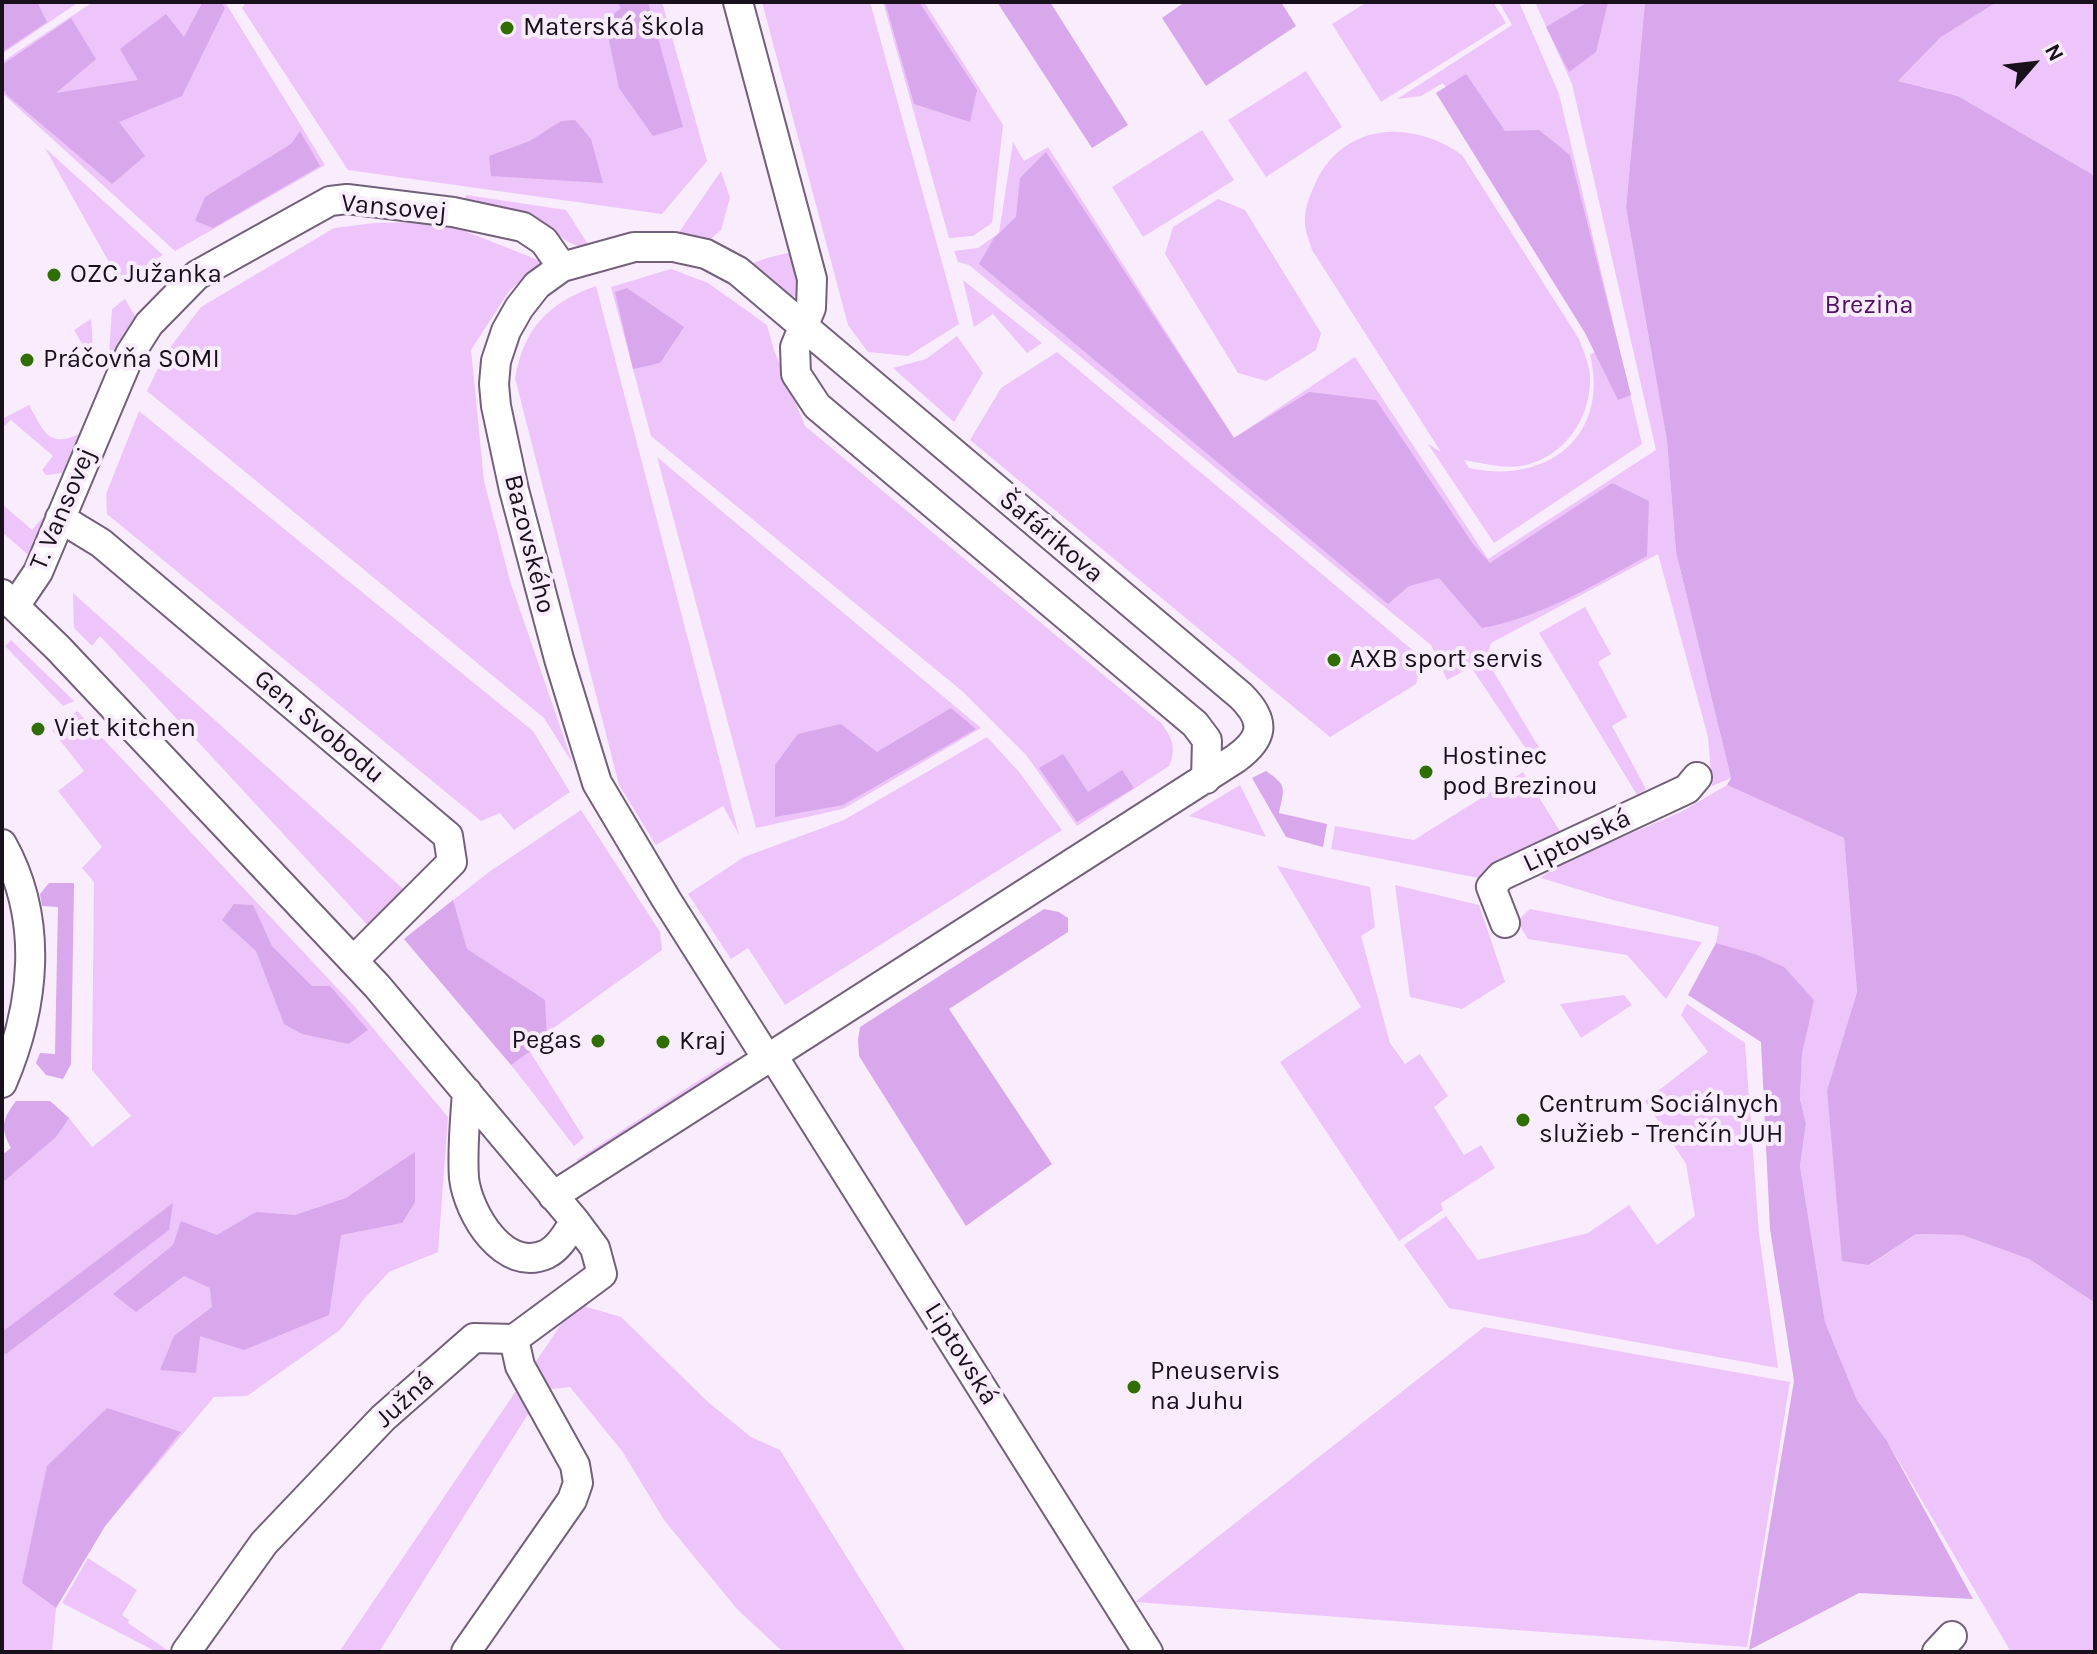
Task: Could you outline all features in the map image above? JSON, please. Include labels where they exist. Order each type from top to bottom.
[{"type":"street","name":"Šafárikova","points":[[738,2],[812,279],[811,308],[795,347],[796,374],[817,406],[1195,724],[1207,740],[1206,779]]},
{"type":"street","name":"Vansovej","points":[[106,409],[130,354],[149,324],[177,292],[197,275],[330,201],[372,201],[453,212],[523,227],[544,241],[562,267]]},
{"type":"street","name":"Bazovského","points":[[770,1058],[666,899],[597,783],[559,659],[514,490],[495,395],[496,361],[506,331],[537,285],[562,267],[634,247],[674,247],[706,254],[738,271],[803,325]]},
{"type":"street","name":"Šafárikova","points":[[803,325],[1251,706],[1259,734],[1253,746],[1206,779]]},
{"type":"street","name":"T. Vansovej","points":[[8,600],[38,572],[106,409]]},
{"type":"street","name":"Gen. Svobodu","points":[[60,518],[101,543],[448,836],[452,862],[354,960]]},
{"type":"street","points":[[8,600],[58,648],[354,960],[595,1248],[602,1274],[514,1339],[520,1366],[575,1465],[578,1483],[572,1500],[466,1652]]},
{"type":"street","name":"Liptovská","points":[[1505,923],[1491,887],[1501,876],[1687,789],[1697,777]]},
{"type":"street","points":[[553,1196],[1206,779]]},
{"type":"street","points":[[2,844],[16,869],[27,904],[32,973],[18,1040],[2,1083]]},
{"type":"street","name":"Liptovská","points":[[770,1058],[1148,1652]]},
{"type":"street","points":[[467,1092],[464,1179],[475,1216],[489,1233],[502,1248],[516,1255],[535,1257],[549,1253],[575,1221]]},
{"type":"street","name":"Južná","points":[[186,1652],[264,1543],[383,1418],[474,1338],[514,1339]]},
{"type":"shaded area","points":[[2,2],[79,2],[2,54]]},
{"type":"shaded area","points":[[93,2],[225,2],[325,165],[175,251],[2,93],[2,62]]},
{"type":"shaded area","points":[[246,2],[662,2],[707,161],[662,214],[348,170],[242,8]]},
{"type":"shaded area","points":[[762,2],[870,2],[959,324],[908,356],[868,352],[848,325]]},
{"type":"shaded area","points":[[883,2],[924,2],[1003,125],[992,223],[973,236],[949,238]]},
{"type":"shaded area","points":[[1367,2],[1493,2],[1506,23],[1381,102],[1332,24]]},
{"type":"shaded area","points":[[1499,2],[1519,2],[1559,94],[1642,444],[1494,543],[1428,444],[1441,452],[1312,250],[1305,223],[1310,197],[1327,163],[1343,148],[1361,138],[1401,132],[1442,143],[1462,155],[1579,339],[1590,375],[1581,419],[1574,432],[1553,452],[1526,465],[1510,467],[1464,460],[1469,468],[1497,471],[1523,469],[1546,461],[1566,449],[1581,431],[1590,410],[1594,384],[1590,355],[1602,347],[1443,83],[1421,96],[1397,99],[1512,25]]},
{"type":"shaded area","points":[[1535,2],[1645,2],[1626,208],[1667,441],[1676,552],[1731,778],[1712,786],[1708,737],[1658,554],[1491,643],[1486,659],[1541,751],[1532,758],[1471,667],[1447,680],[1431,645],[969,265],[958,262],[954,251],[978,248],[999,233],[1013,142],[1024,161],[1048,147],[1234,438],[1355,357],[1488,559],[1656,450],[1572,84]]},
{"type":"shaded area","points":[[1997,2],[2095,2],[2095,176],[1958,96],[1898,81],[1941,37]]},
{"type":"shaded area","points":[[1306,71],[1342,127],[1266,177],[1228,120]]},
{"type":"shaded area","points":[[1202,130],[1234,180],[1143,237],[1112,187]]},
{"type":"shaded area","points":[[45,148],[163,255],[119,280]]},
{"type":"shaded area","points":[[721,171],[730,198],[721,230],[701,247],[671,244]]},
{"type":"shaded area","points":[[466,195],[566,210],[591,249],[566,240],[522,213],[465,203]]},
{"type":"shaded area","points":[[1218,199],[1245,210],[1321,333],[1316,350],[1266,381],[1238,373],[1165,254],[1173,227]]},
{"type":"shaded area","points":[[442,222],[543,262],[509,291],[471,350],[484,481],[510,581],[573,764],[544,718],[147,391],[165,354],[201,307],[334,228],[374,223]]},
{"type":"shaded area","points":[[792,252],[804,282],[799,295],[781,300],[742,267],[767,258]]},
{"type":"shaded area","points":[[671,269],[708,283],[767,325],[805,426],[1161,723],[1172,743],[1173,754],[1169,766],[1077,826],[1026,755],[962,691],[651,436],[611,287]]},
{"type":"shaded area","points":[[963,280],[1042,343],[1027,353],[993,314],[974,327]]},
{"type":"shaded area","points":[[596,286],[739,835],[723,806],[656,845],[619,785],[515,378],[525,345],[541,320],[564,301]]},
{"type":"shaded area","points":[[125,299],[138,321],[112,377],[108,370],[112,309]]},
{"type":"shaded area","points":[[91,319],[94,364],[74,330]]},
{"type":"shaded area","points":[[957,336],[983,373],[954,422],[893,368],[926,359]]},
{"type":"shaded area","points":[[1057,352],[1422,658],[1416,684],[1330,737],[970,440],[1001,388]]},
{"type":"shaded area","points":[[29,405],[43,429],[53,438],[79,434],[62,473],[46,475],[42,470],[53,456],[11,420],[2,428],[2,419]]},
{"type":"shaded area","points":[[139,411],[533,731],[570,792],[514,830],[500,813],[481,821],[107,514],[106,494]]},
{"type":"shaded area","points":[[657,457],[981,728],[843,809],[756,828]]},
{"type":"shaded area","points":[[2,504],[32,530],[42,518],[52,525],[33,559],[2,532]]},
{"type":"shaded area","points":[[73,593],[410,895],[374,932],[100,636],[92,646],[74,628]]},
{"type":"shaded area","points":[[1585,607],[1611,654],[1598,662],[1627,717],[1612,726],[1646,789],[1637,795],[1539,633]]},
{"type":"shaded area","points":[[11,640],[74,701],[63,706],[5,646]]},
{"type":"shaded area","points":[[77,711],[355,1007],[448,1117],[438,1252],[389,1272],[340,1330],[247,1396],[214,1397],[105,1526],[56,1608],[52,1652],[2,1652],[2,1156],[11,1148],[4,1124],[16,1101],[50,1101],[69,1118],[92,1147],[131,1116],[92,1070],[94,882],[82,868],[102,847],[58,791],[84,771],[52,730]]},
{"type":"shaded area","points":[[987,737],[1019,772],[1062,830],[785,1005],[748,948],[731,959],[688,894],[744,857],[844,820]]},
{"type":"shaded area","points":[[1523,772],[1563,836],[1484,879],[1331,849],[1335,826],[1414,840]]},
{"type":"shaded area","points":[[1240,785],[1266,837],[1189,816]]},
{"type":"shaded area","points":[[1727,785],[1844,838],[1857,992],[1827,1090],[1870,1265],[1916,1234],[1962,1235],[2029,1259],[2095,1303],[2095,1652],[2011,1652],[1887,1441],[1857,1400],[1825,1322],[1800,1166],[1806,1124],[1800,1099],[1802,1054],[1813,999],[1755,954],[1716,943],[1719,927],[1541,878],[1557,865],[1681,812]]},
{"type":"shaded area","points":[[581,810],[660,932],[662,950],[527,1047],[584,1138],[574,1146],[481,1026],[404,939],[489,872]]},
{"type":"shaded area","points":[[1277,866],[1370,887],[1375,927],[1361,936],[1390,1043],[1405,1064],[1420,1054],[1448,1096],[1434,1107],[1464,1155],[1481,1145],[1495,1168],[1441,1203],[1443,1210],[1399,1241],[1280,1062],[1361,1007]]},
{"type":"shaded area","points":[[1395,885],[1479,905],[1505,982],[1462,1009],[1410,997]]},
{"type":"shaded area","points":[[1530,909],[1702,942],[1666,999],[1627,955],[1528,939],[1517,921]]},
{"type":"shaded area","points":[[1624,995],[1632,1005],[1581,1038],[1560,1004]]},
{"type":"shaded area","points":[[1687,1004],[1745,1043],[1759,1234],[1778,1368],[1449,1308],[1404,1245],[1446,1216],[1478,1260],[1588,1233],[1629,1205],[1657,1245],[1695,1216],[1686,1164],[1645,1101],[1708,1052],[1681,1015]]},
{"type":"shaded area","points":[[729,1061],[737,1072],[585,1164],[576,1160]]},
{"type":"shaded area","points":[[560,1299],[621,1317],[708,1402],[751,1437],[780,1450],[906,1652],[783,1652],[737,1609],[664,1520],[622,1451],[570,1387],[543,1390],[379,1652],[339,1652],[564,1320]]},
{"type":"shaded area","points":[[1484,1327],[1790,1382],[1747,1647],[1135,1602]]},
{"type":"shaded area","points":[[88,1558],[137,1590],[122,1615],[129,1620],[128,1623],[170,1652],[157,1652],[62,1603]]},
{"type":"green space","points":[[2,2],[37,2],[47,22],[2,52]]},
{"type":"green space","points":[[200,2],[221,2],[225,8],[182,96],[119,122],[145,156],[112,184],[2,88],[2,65],[71,18],[96,59],[56,93],[138,80],[120,49],[166,14],[184,37]]},
{"type":"green space","points":[[617,2],[648,2],[683,127],[653,136],[619,88],[605,21],[621,8]]},
{"type":"green space","points":[[885,2],[919,2],[977,90],[970,122],[914,104]]},
{"type":"green space","points":[[997,2],[1050,2],[1128,125],[1092,148]]},
{"type":"green space","points":[[1185,2],[1281,2],[1296,26],[1206,86],[1162,18]]},
{"type":"green space","points":[[1588,2],[1608,2],[1596,52],[1569,72],[1546,27]]},
{"type":"green space","name":"Brezina","points":[[1645,2],[1997,2],[1941,37],[1898,81],[1958,96],[2095,176],[2095,1303],[2029,1259],[1962,1235],[1916,1234],[1869,1265],[1842,1261],[1827,1090],[1857,992],[1844,838],[1727,785],[1731,778],[1676,552],[1667,441],[1626,208]]},
{"type":"green space","points":[[1466,74],[1505,131],[1539,130],[1570,155],[1631,395],[1618,400],[1585,333],[1436,93]]},
{"type":"green space","points":[[575,120],[591,139],[603,183],[491,176],[489,156],[530,141],[561,121]]},
{"type":"green space","points":[[300,131],[320,166],[213,228],[195,221],[205,197],[291,144]]},
{"type":"green space","points":[[1046,152],[1234,438],[1309,392],[1376,400],[1473,544],[1490,563],[1612,483],[1649,501],[1647,556],[1547,608],[1482,628],[1439,578],[1409,586],[1388,604],[979,264],[994,238],[1016,217],[1020,178]]},
{"type":"green space","points":[[627,288],[684,327],[660,363],[633,369],[615,292]]},
{"type":"green space","points":[[951,708],[976,729],[843,805],[775,817],[775,765],[798,734],[841,724],[877,752]]},
{"type":"green space","points":[[1063,754],[1088,792],[1122,770],[1134,788],[1077,822],[1039,768]]},
{"type":"green space","points":[[1266,771],[1283,788],[1279,813],[1327,824],[1323,847],[1286,837],[1252,778]]},
{"type":"green space","points":[[49,883],[74,883],[71,1064],[63,1079],[46,1075],[36,1063],[40,1053],[55,1054],[58,907],[42,906],[40,894]]},
{"type":"green space","points":[[453,900],[467,949],[545,1000],[547,1039],[511,1065],[404,939]]},
{"type":"green space","points":[[234,904],[253,905],[272,946],[312,986],[330,986],[368,1030],[349,1044],[302,1034],[284,1024],[256,951],[222,920]]},
{"type":"green space","points":[[1044,909],[1059,912],[1068,918],[1068,932],[949,1009],[1052,1164],[966,1226],[859,1056],[860,1027]]},
{"type":"green space","points":[[1716,943],[1755,954],[1784,967],[1814,1000],[1802,1054],[1800,1099],[1806,1124],[1800,1166],[1825,1322],[1857,1400],[1887,1441],[1973,1599],[1859,1593],[1749,1650],[1794,1381],[1770,1229],[1761,1042],[1688,995]]},
{"type":"green space","points":[[16,1101],[50,1101],[69,1118],[56,1137],[2,1183],[2,1155],[11,1148],[4,1124]]},
{"type":"green space","points":[[415,1152],[415,1202],[402,1223],[341,1235],[329,1315],[244,1350],[200,1336],[196,1373],[160,1370],[174,1336],[212,1307],[210,1288],[184,1276],[136,1312],[113,1294],[173,1245],[181,1221],[217,1235],[256,1212],[295,1215],[346,1198]]},
{"type":"green space","points":[[173,1203],[169,1230],[6,1354],[2,1352],[2,1332]]},
{"type":"green space","points":[[107,1408],[181,1432],[105,1526],[56,1608],[22,1583],[47,1466]]},
{"type":"place","name":"Materská škola","points":[[507,28]]},
{"type":"place","name":"OZC Južanka","points":[[54,275]]},
{"type":"place","name":"Práčovňa SOMI","points":[[27,360]]},
{"type":"place","name":"AXB sport servis","points":[[1334,660]]},
{"type":"place","name":"Viet kitchen","points":[[38,729]]},
{"type":"place","name":"Hostinec pod Brezinou","points":[[1426,772]]},
{"type":"place","name":"Pegas","points":[[598,1041]]},
{"type":"place","name":"Kraj","points":[[663,1042]]},
{"type":"place","name":"Centrum Sociálnych služieb - Trenčín JUH","points":[[1523,1120]]},
{"type":"place","name":"Pneuservis na Juhu","points":[[1134,1387]]}]
